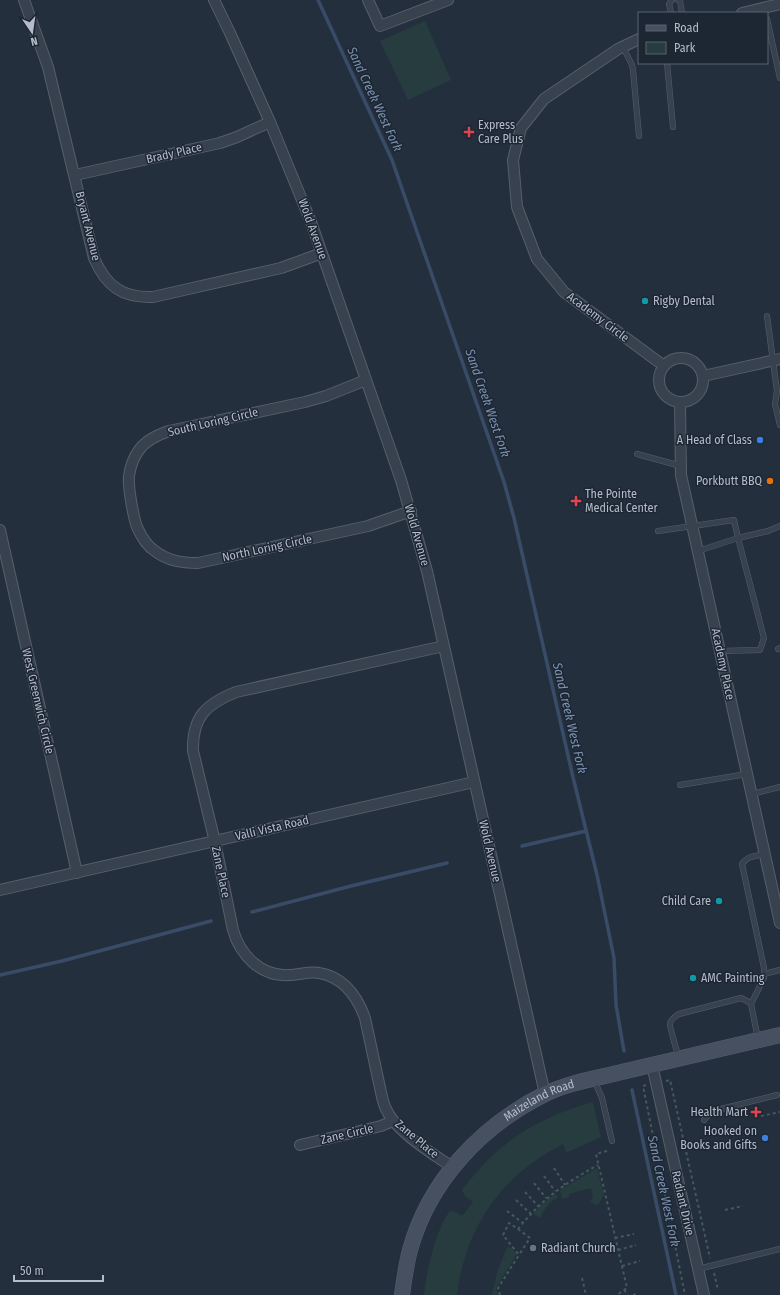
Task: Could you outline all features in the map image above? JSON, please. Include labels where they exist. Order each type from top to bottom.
[{"type":"main road","name":"Maizeland Road","points":[[402,1295],[410,1250],[418,1226],[428,1204],[452,1167],[488,1131],[505,1118],[545,1094],[561,1088],[780,1035]]},
{"type":"street","name":"Bryant Avenue","points":[[24,0],[48,67],[94,258],[100,272],[108,282],[129,294],[141,297],[153,297],[281,268],[322,254]]},
{"type":"street","name":"Wold Avenue","points":[[214,0],[270,122],[311,222],[411,512],[427,571],[545,1094]]},
{"type":"street","points":[[368,0],[380,26],[448,0]]},
{"type":"street","points":[[750,12],[765,10],[780,4]]},
{"type":"street","name":"Academy Circle","points":[[638,40],[623,47],[544,99],[521,128],[513,160],[517,207],[537,259],[564,292],[664,366]]},
{"type":"street","name":"Brady Place","points":[[75,175],[220,143],[270,122]]},
{"type":"street","points":[[677,358],[688,359],[695,363],[703,376],[703,384],[695,398],[680,403],[672,401],[665,396],[660,390],[658,382],[660,372],[664,366],[677,358]]},
{"type":"street","points":[[703,376],[776,360]]},
{"type":"street","name":"South Loring Circle","points":[[137,526],[129,487],[129,474],[138,451],[146,442],[155,436],[169,431],[305,402],[326,396],[366,380]]},
{"type":"street","name":"Academy Place","points":[[680,403],[681,475],[780,920]]},
{"type":"street","name":"North Loring Circle","points":[[137,526],[144,541],[154,551],[166,558],[181,563],[198,563],[368,526],[411,512]]},
{"type":"street","name":"West Greenwich Circle","points":[[0,530],[77,873]]},
{"type":"street","name":"Zane Place","points":[[444,646],[236,692],[223,697],[200,716],[195,727],[193,751],[233,930],[245,955],[253,963],[264,970],[276,974],[288,975],[319,973],[331,976],[344,983],[361,1007],[365,1018],[386,1110],[393,1121],[407,1134],[452,1167]]},
{"type":"street","name":"Valli Vista Road","points":[[0,890],[474,782]]},
{"type":"street","name":"Radiant Drive","points":[[652,1065],[704,1295]]},
{"type":"street","name":"Zane Circle","points":[[300,1145],[381,1126],[393,1121]]},
{"type":"lane","points":[[671,12],[669,4],[672,0]]},
{"type":"lane","points":[[678,0],[680,1],[682,12]]},
{"type":"lane","points":[[768,24],[780,78]]},
{"type":"lane","points":[[623,47],[633,70],[639,136]]},
{"type":"lane","points":[[667,64],[673,127]]},
{"type":"lane","points":[[767,316],[776,360],[777,403],[780,425]]},
{"type":"lane","points":[[637,454],[681,466]]},
{"type":"lane","points":[[658,531],[734,520],[764,638],[760,650],[720,651]]},
{"type":"lane","points":[[698,551],[738,538],[768,531],[780,526]]},
{"type":"lane","points":[[680,785],[747,774]]},
{"type":"lane","points":[[752,794],[780,787]]},
{"type":"lane","points":[[758,1040],[752,1015],[751,1003],[764,978],[764,968],[742,864],[744,860],[748,858],[765,854]]},
{"type":"lane","points":[[764,974],[780,970]]},
{"type":"lane","points":[[679,1059],[673,1033],[670,1030],[670,1022],[674,1017],[679,1014],[741,998],[751,1003]]},
{"type":"lane","points":[[594,1079],[602,1098],[612,1141]]},
{"type":"lane","points":[[704,1120],[712,1111],[777,1095]]},
{"type":"lane","points":[[698,1269],[780,1249]]},
{"type":"path","points":[[685,1295],[643,1086],[670,1080],[710,1258]]},
{"type":"path","points":[[761,1116],[780,1112]]},
{"type":"path","points":[[607,1151],[596,1154],[627,1288],[618,1295]]},
{"type":"path","points":[[518,1229],[546,1198],[598,1165]]},
{"type":"path","points":[[554,1168],[565,1185]]},
{"type":"path","points":[[544,1176],[555,1191]]},
{"type":"path","points":[[534,1183],[546,1198]]},
{"type":"path","points":[[524,1192],[538,1206]]},
{"type":"path","points":[[516,1200],[530,1214]]},
{"type":"path","points":[[725,1210],[743,1206]]},
{"type":"path","points":[[507,1211],[523,1223]]},
{"type":"path","points":[[500,1295],[498,1288],[530,1238],[509,1223],[503,1235],[519,1255]]},
{"type":"path","points":[[615,1238],[634,1234]]},
{"type":"path","points":[[525,1244],[530,1247]]},
{"type":"path","points":[[618,1250],[636,1245]]},
{"type":"path","points":[[622,1266],[640,1261]]},
{"type":"path","points":[[713,1271],[718,1290]]},
{"type":"path","points":[[582,1278],[586,1295]]},
{"type":"path","points":[[624,1290],[628,1295]]},
{"type":"path","points":[[633,1295],[638,1294]]},
{"type":"green space","points":[[425,21],[451,80],[408,100],[380,41]]},
{"type":"green space","points":[[592,1102],[601,1137],[568,1152],[566,1152],[563,1144],[539,1158],[522,1171],[494,1200],[473,1235],[466,1254],[457,1295],[424,1295],[429,1263],[440,1228],[450,1211],[456,1212],[462,1216],[473,1202],[465,1196],[462,1190],[476,1173],[504,1145],[519,1134],[552,1116]]},
{"type":"green space","points":[[597,1168],[604,1195],[597,1206],[590,1202],[593,1196],[591,1188],[569,1194],[569,1197],[562,1199],[560,1190]]},
{"type":"green space","points":[[556,1193],[558,1198],[549,1204],[540,1218],[533,1214],[541,1205]]},
{"type":"green space","points":[[507,1247],[512,1248],[517,1254],[496,1288],[498,1295],[492,1295],[497,1273]]},
{"type":"waterway","name":"Sand Creek West Fork","points":[[318,0],[392,160],[504,482],[514,518],[572,773],[597,875],[614,958],[616,1005],[624,1051]]},
{"type":"waterway","name":"Sand Creek West Fork","points":[[522,846],[586,831]]},
{"type":"waterway","name":"Sand Creek West Fork","points":[[252,912],[447,863]]},
{"type":"waterway","points":[[0,975],[62,961],[211,921]]},
{"type":"waterway","name":"Sand Creek West Fork","points":[[632,1090],[676,1295]]},
{"type":"place","name":"Express Care Plus","points":[[469,132]]},
{"type":"place","name":"Rigby Dental","points":[[645,301]]},
{"type":"place","name":"A Head of Class","points":[[760,440]]},
{"type":"place","name":"Porkbutt BBQ","points":[[770,481]]},
{"type":"place","name":"The Pointe Medical Center","points":[[576,501]]},
{"type":"place","name":"Child Care","points":[[719,901]]},
{"type":"place","name":"AMC Painting","points":[[693,978]]},
{"type":"place","name":"Health Mart","points":[[756,1112]]},
{"type":"place","name":"Hooked on Books and Gifts","points":[[765,1138]]},
{"type":"place","name":"Radiant Church","points":[[533,1248]]}]
